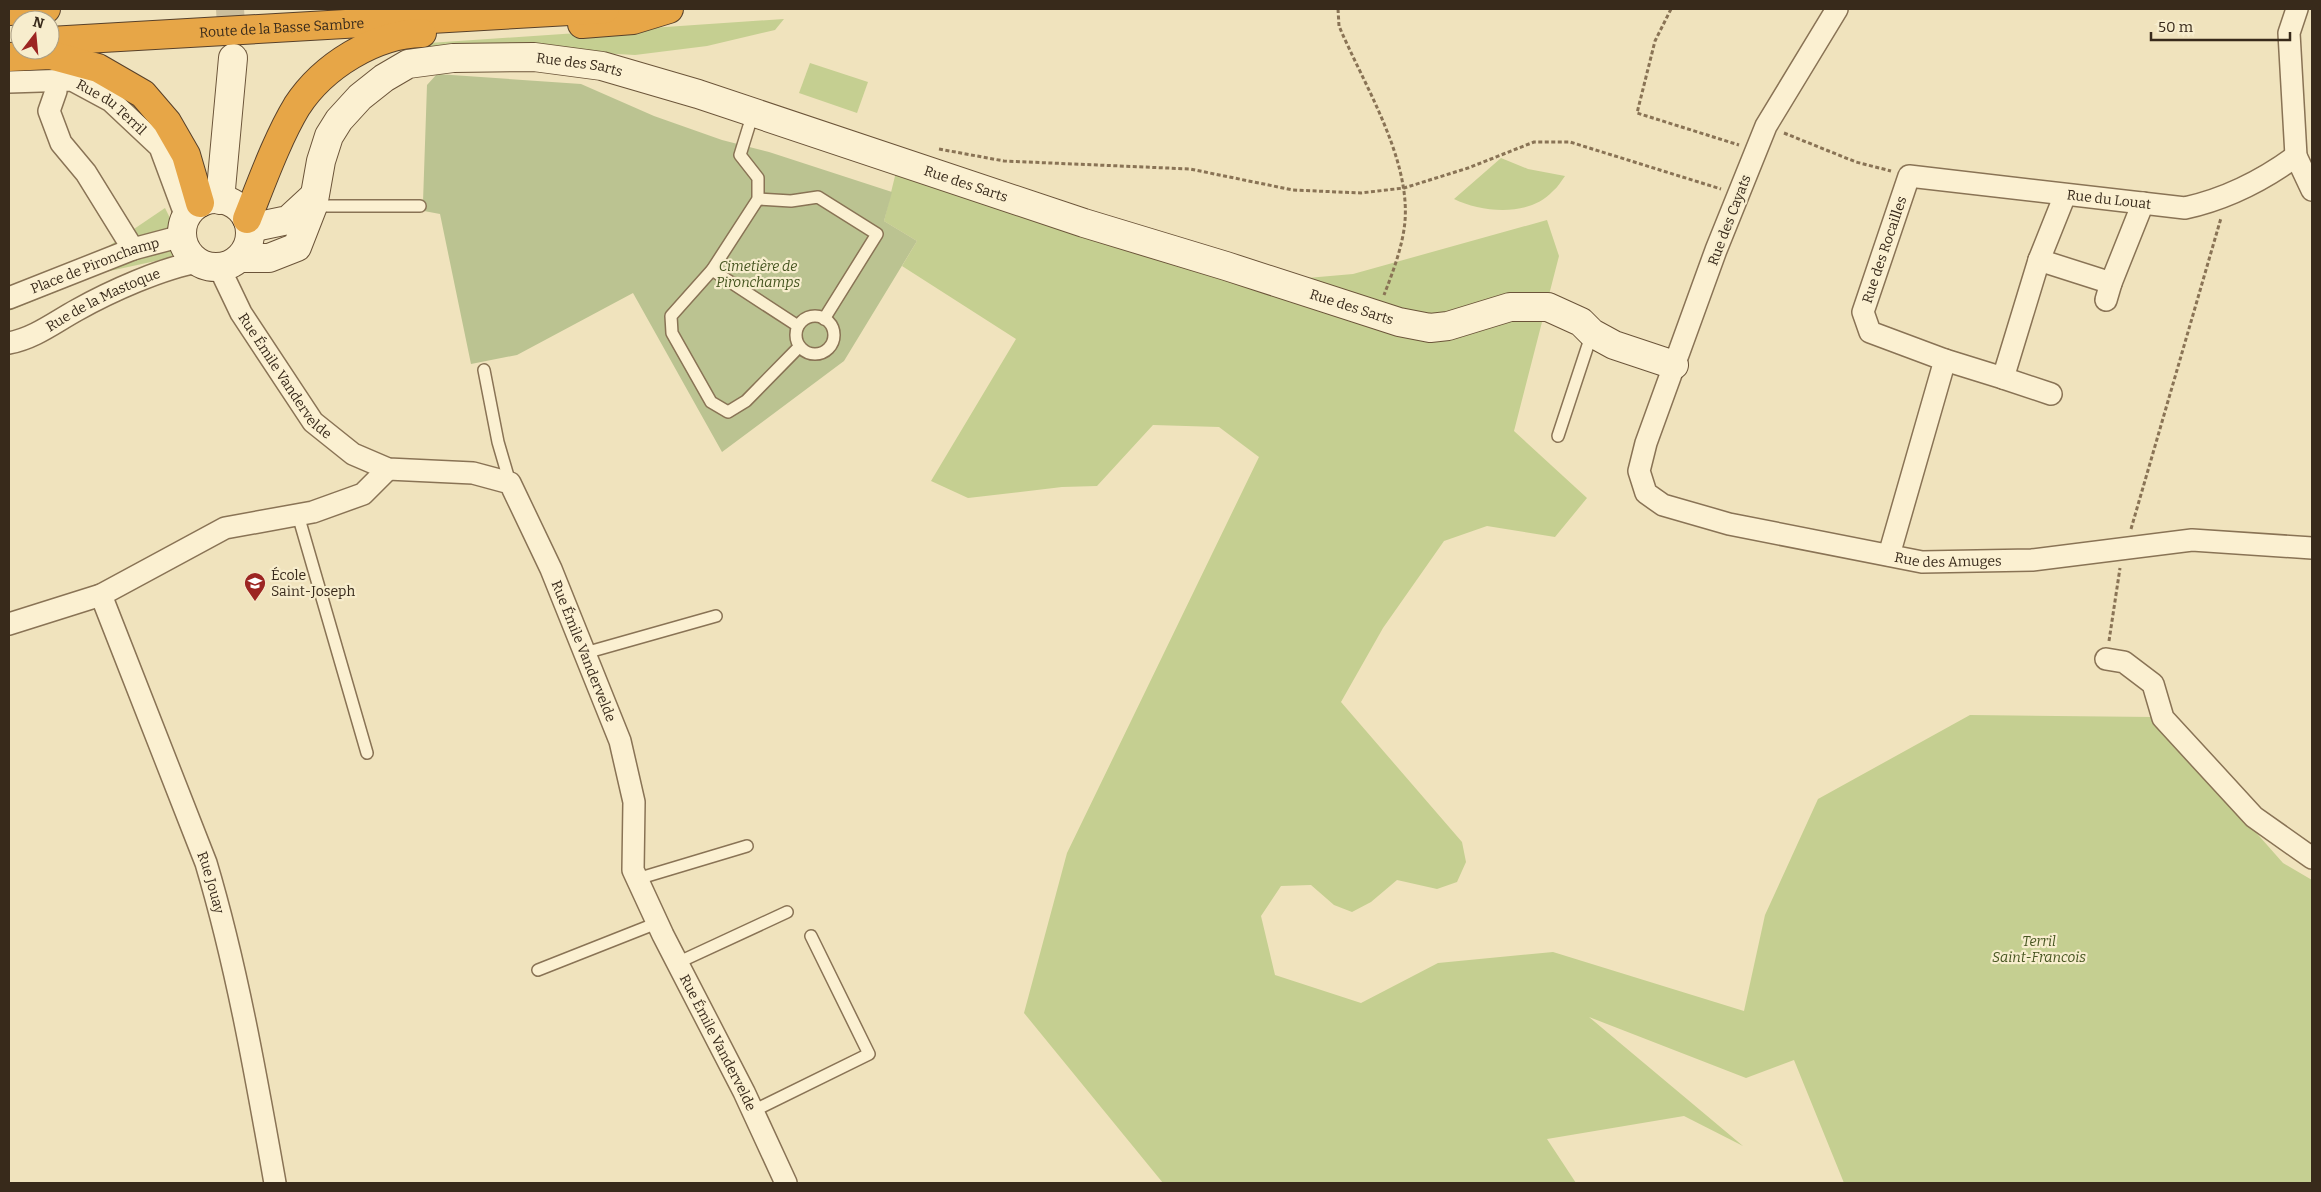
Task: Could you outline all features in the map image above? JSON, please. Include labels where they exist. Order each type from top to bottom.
[{"type":"highway","points":[[9,11],[46,9]]},
{"type":"highway","name":"Route de la Basse Sambre","points":[[60,40],[605,9]]},
{"type":"highway","points":[[248,223],[297,106],[325,74],[366,46],[405,33],[500,30],[633,20],[669,9]]},
{"type":"highway","points":[[9,57],[50,56],[98,68],[143,94],[167,122],[186,155],[197,214]]},
{"type":"street","name":"Rue des Cayats","points":[[1646,443],[1766,126],[1837,9]]},
{"type":"street","points":[[2297,9],[2289,33],[2296,156],[2312,190]]},
{"type":"street","name":"Rue des Sarts","points":[[219,262],[269,258],[298,247],[314,201],[329,136],[339,120],[360,98],[384,78],[408,64],[453,58],[525,57],[602,66],[754,113],[1084,223],[1226,266],[1399,322],[1430,328],[1448,326],[1510,308],[1548,307],[1581,322],[1592,333],[1614,345],[1674,366]]},
{"type":"street","points":[[197,214],[240,209],[248,223],[249,240],[219,262],[191,257],[185,247],[197,214],[233,58]]},
{"type":"street","name":"Rue du Terril","points":[[133,249],[86,173],[61,143],[49,111],[56,91],[55,82],[72,80],[111,101],[160,147],[197,214]]},
{"type":"street","points":[[9,82],[55,82]]},
{"type":"street","name":"Rue du Louat","points":[[1909,176],[2186,208],[2214,202],[2268,176],[2296,156]]},
{"type":"street","name":"Rue des Rocailles","points":[[1909,176],[1863,312],[1870,332],[1944,360],[2051,394]]},
{"type":"street","points":[[2003,378],[2038,260],[2065,195]]},
{"type":"street","points":[[248,223],[288,220],[314,201]]},
{"type":"street","points":[[2038,260],[2109,292],[2143,203]]},
{"type":"street","name":"Place de Pironchamp","points":[[9,298],[133,249],[197,214]]},
{"type":"street","name":"Rue de la Mastoque","points":[[9,343],[26,340],[79,309],[140,281],[185,264],[219,262]]},
{"type":"street","name":"Rue Émile Vandervelde","points":[[219,262],[241,313],[313,422],[352,454],[388,468],[473,473],[510,483],[551,569],[620,741],[634,802],[633,870],[657,923],[753,1111],[786,1183]]},
{"type":"street","points":[[1889,555],[1944,360]]},
{"type":"street","name":"Rue des Amuges","points":[[1646,443],[1638,471],[1646,493],[1663,505],[1730,524],[1922,562],[2032,560],[2192,540],[2312,548]]},
{"type":"street","points":[[9,624],[101,595],[225,528],[298,515],[363,494],[388,468]]},
{"type":"street","name":"Rue Jouay","points":[[101,595],[206,863],[214,889],[257,1082],[275,1183]]},
{"type":"street","points":[[2106,659],[2124,662],[2153,684],[2162,718],[2254,817],[2312,858]]},
{"type":"lane","points":[[754,113],[740,155],[758,178],[758,199],[712,270],[671,316],[672,333],[711,402],[728,412],[746,401],[798,348]]},
{"type":"lane","points":[[758,199],[791,201],[818,197],[877,234],[824,318]]},
{"type":"lane","points":[[314,201],[420,206]]},
{"type":"lane","points":[[712,270],[798,326]]},
{"type":"lane","points":[[798,348],[796,333],[798,326],[807,318],[824,318]]},
{"type":"lane","points":[[798,348],[806,352],[819,354],[830,348],[833,342],[833,329],[824,318]]},
{"type":"lane","points":[[1558,436],[1592,333]]},
{"type":"lane","points":[[484,370],[498,442],[510,483]]},
{"type":"lane","points":[[298,515],[367,753]]},
{"type":"lane","points":[[585,653],[716,616]]},
{"type":"lane","points":[[638,879],[747,846]]},
{"type":"lane","points":[[677,963],[787,912]]},
{"type":"lane","points":[[538,970],[657,923]]},
{"type":"lane","points":[[753,1111],[869,1054],[810,936]]},
{"type":"path","points":[[1338,9],[1339,26],[1386,126],[1404,188],[1405,221],[1392,275],[1376,315]]},
{"type":"path","points":[[1671,9],[1655,40],[1637,113],[1756,150]]},
{"type":"path","points":[[1766,126],[1856,162],[1909,176]]},
{"type":"path","points":[[933,148],[1004,161],[1190,169],[1293,190],[1361,193],[1404,188],[1468,168],[1534,142],[1570,142],[1739,195]]},
{"type":"path","points":[[2106,659],[2123,548],[2128,538],[2220,226],[2224,196]]},
{"type":"green space","points":[[784,19],[775,30],[707,46],[635,55],[545,50],[403,57],[414,44]]},
{"type":"green space","points":[[810,63],[868,82],[857,113],[799,93]]},
{"type":"green space","name":"Cimetière de Pironchamps","points":[[437,74],[581,84],[654,116],[722,140],[769,152],[892,192],[884,221],[917,241],[844,361],[722,452],[633,293],[517,355],[471,364],[440,214],[424,211],[427,85]]},
{"type":"green space","points":[[1501,158],[1528,169],[1565,176],[1556,188],[1543,199],[1519,209],[1505,210],[1478,207],[1454,199]]},
{"type":"green space","name":"Terril Saint-Francois","points":[[896,172],[1250,283],[1353,274],[1547,220],[1559,256],[1514,431],[1587,498],[1555,537],[1487,526],[1444,541],[1383,628],[1341,702],[1462,842],[1466,862],[1457,882],[1437,889],[1397,880],[1371,902],[1352,912],[1334,905],[1311,885],[1281,886],[1261,916],[1275,975],[1361,1003],[1438,963],[1553,952],[1744,1011],[1765,915],[1818,799],[1970,715],[2154,717],[2283,863],[2312,880],[2312,1183],[1844,1183],[1794,1060],[1746,1078],[1589,1017],[1743,1146],[1684,1116],[1547,1139],[1576,1183],[1163,1183],[1024,1013],[1067,853],[1259,457],[1219,427],[1153,425],[1097,486],[1062,487],[968,498],[931,481],[1016,339],[902,266],[917,241],[884,221]]},
{"type":"green space","points":[[165,208],[188,254],[105,272],[9,311],[9,290],[97,254]]},
{"type":"tunnel","points":[[230,9],[233,54]]},
{"type":"place","name":"École Saint-Joseph","points":[[255,602]]}]
